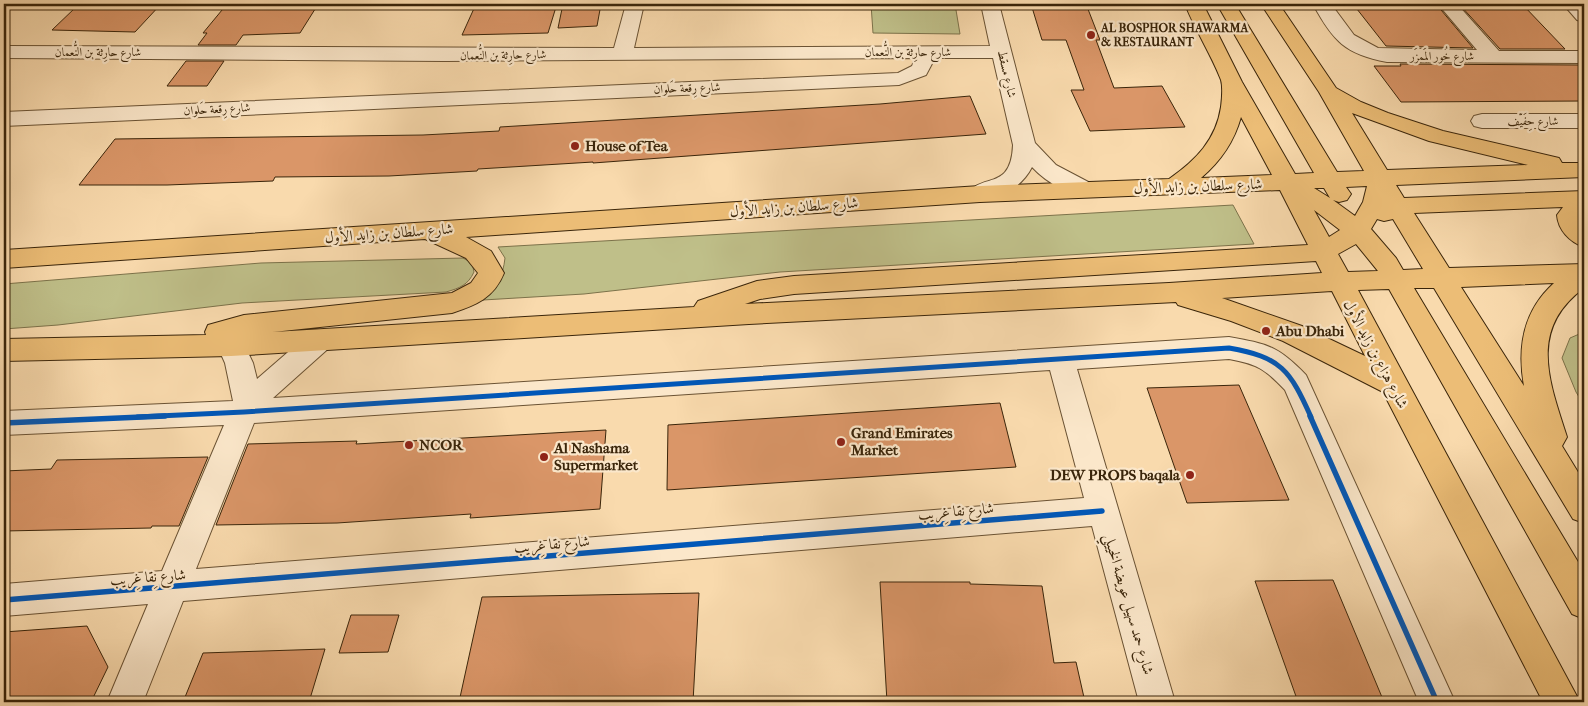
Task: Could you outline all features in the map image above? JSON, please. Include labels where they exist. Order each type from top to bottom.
[{"type":"main road","name":"شارع هزاع بن زايد الأول","points":[[1194,4],[1232,82],[1287,182],[1391,383],[1562,702]]},
{"type":"main road","points":[[1226,4],[1304,138],[1383,258],[1584,603]]},
{"type":"main road","points":[[1270,4],[1329,92],[1380,179],[1584,509]]},
{"type":"main road","points":[[1175,186],[1206,162],[1221,142],[1229,127],[1234,104],[1232,82]]},
{"type":"main road","points":[[1329,92],[1353,106],[1387,121],[1583,170]]},
{"type":"main road","name":"شارع سلطان بن زايد الأول","points":[[4,259],[980,194],[1583,170]]},
{"type":"main road","points":[[1339,282],[1350,244],[1376,202],[1380,179]]},
{"type":"main road","points":[[1287,182],[1362,227],[1442,279]]},
{"type":"main road","points":[[683,318],[719,302],[757,290],[794,285],[1277,256],[1322,251],[1397,206],[1584,199]]},
{"type":"main road","points":[[1584,205],[1569,215],[1569,222],[1584,238]]},
{"type":"main road","points":[[179,346],[244,325],[452,303],[470,297],[483,288],[491,273],[488,263],[476,253],[426,231]]},
{"type":"main road","points":[[4,350],[231,345],[683,318],[1169,293],[1272,284],[1584,274]]},
{"type":"main road","points":[[1563,474],[1540,402],[1534,345],[1536,327],[1543,311],[1566,286],[1584,274]]},
{"type":"main road","points":[[1169,293],[1213,304],[1301,336],[1391,383]]},
{"type":"street","points":[[623,53],[635,4]]},
{"type":"street","name":"شارع مسقط","points":[[980,194],[1012,180],[1023,163],[1024,145],[990,4]]},
{"type":"street","name":"شارع خُور المَمزَر","points":[[1322,4],[1346,40],[1367,52],[1387,56],[1584,57]]},
{"type":"street","points":[[1447,4],[1493,56]]},
{"type":"street","points":[[1572,4],[1584,16]]},
{"type":"street","name":"شارع رِقعة حَلوان","points":[[4,119],[438,77],[899,79],[908,77],[922,69],[926,64],[926,51]]},
{"type":"street","name":"شارع حارِثة بن النُّعمان","points":[[4,52],[438,77],[623,53],[1002,52]]},
{"type":"street","name":"شارع حِفَيّف","points":[[1482,121],[1584,121]]},
{"type":"street","points":[[1024,145],[1048,170],[1086,190]]},
{"type":"street","points":[[125,702],[246,407],[320,340]]},
{"type":"street","points":[[231,345],[239,363],[246,407]]},
{"type":"street","points":[[4,423],[246,407],[1060,360],[1229,348],[1257,353],[1276,362],[1296,383],[1437,702]]},
{"type":"street","name":"شارع حمد سهيل عويضة الخييلي","points":[[1060,360],[1157,702]]},
{"type":"street","name":"شارع نِقا غِريب","points":[[4,600],[172,588],[1102,511]]},
{"type":"green space","points":[[871,4],[955,4],[960,34],[873,33]]},
{"type":"green space","points":[[1233,205],[1254,244],[780,272],[584,294],[483,300],[492,291],[503,271],[505,258],[498,247]]},
{"type":"green space","points":[[463,258],[472,263],[474,272],[463,285],[446,292],[242,303],[58,325],[4,329],[4,284],[261,263]]},
{"type":"green space","points":[[1584,332],[1584,405],[1576,392],[1562,358],[1570,338]]},
{"type":"building","points":[[131,4],[161,4],[135,32],[52,30],[76,7],[127,8]]},
{"type":"building","points":[[227,4],[317,6],[300,33],[243,35],[236,45],[198,45],[207,33],[203,33]]},
{"type":"building","points":[[476,4],[510,4],[509,8],[556,7],[548,33],[462,35]]},
{"type":"building","points":[[563,4],[601,4],[597,26],[558,28]]},
{"type":"building","points":[[1031,4],[1086,4],[1100,40],[1096,40],[1114,88],[1162,86],[1185,127],[1090,131],[1071,90],[1084,90],[1066,40],[1042,40]]},
{"type":"building","points":[[1353,4],[1436,4],[1473,48],[1386,46]]},
{"type":"building","points":[[1459,4],[1522,4],[1565,49],[1500,49]]},
{"type":"building","points":[[186,61],[224,61],[207,86],[167,86]]},
{"type":"building","points":[[1400,64],[1580,65],[1584,69],[1584,101],[1401,102],[1374,66],[1401,66]]},
{"type":"building","points":[[970,96],[986,134],[389,176],[275,177],[273,181],[167,185],[79,185],[115,139],[423,135],[499,131],[500,127],[880,104]]},
{"type":"building","points":[[1239,385],[1289,500],[1187,503],[1147,388]]},
{"type":"building","points":[[1000,403],[1016,467],[667,490],[668,425]]},
{"type":"building","points":[[606,430],[600,509],[470,518],[471,514],[337,523],[216,525],[248,444],[357,441],[356,444]]},
{"type":"building","points":[[208,457],[179,526],[4,531],[4,471],[51,469],[57,460]]},
{"type":"building","points":[[1333,580],[1384,702],[1298,702],[1255,581]]},
{"type":"building","points":[[880,582],[970,582],[970,584],[1042,586],[1054,663],[1076,662],[1085,702],[887,702]]},
{"type":"building","points":[[699,593],[693,702],[459,702],[482,597]]},
{"type":"building","points":[[351,615],[399,615],[388,652],[339,653]]},
{"type":"building","points":[[87,626],[108,667],[91,702],[4,702],[4,632]]},
{"type":"building","points":[[325,649],[309,702],[183,702],[203,653]]},
{"type":"cycle path","points":[[4,423],[244,412],[1229,348],[1257,353],[1276,362],[1296,383],[1437,702]]},
{"type":"cycle path","points":[[4,600],[1102,511]]},
{"type":"place","name":"AL BOSPHOR SHAWARMA & RESTAURANT","points":[[1091,35]]},
{"type":"place","name":"House of Tea","points":[[575,146]]},
{"type":"place","name":"Abu Dhabi","points":[[1266,331]]},
{"type":"place","name":"Grand Emirates Market","points":[[841,442]]},
{"type":"place","name":"NCOR","points":[[409,445]]},
{"type":"place","name":"Al Nashama Supermarket","points":[[544,457]]},
{"type":"place","name":"DEW PROPS baqala","points":[[1190,475]]}]
